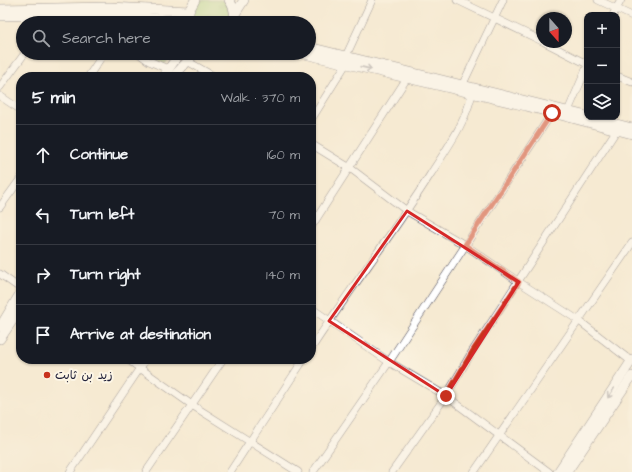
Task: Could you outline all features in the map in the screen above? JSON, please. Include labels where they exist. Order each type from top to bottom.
[{"type":"street","points":[[191,16],[195,0]]},
{"type":"street","points":[[229,0],[234,9],[234,16]]},
{"type":"street","points":[[236,16],[244,0]]},
{"type":"street","points":[[316,111],[346,60],[372,0]]},
{"type":"street","points":[[457,0],[536,38]]},
{"type":"street","points":[[461,87],[503,0]]},
{"type":"street","points":[[598,0],[615,12],[620,0]]},
{"type":"street","points":[[0,9],[110,4],[179,16]]},
{"type":"street","points":[[620,13],[632,16]]},
{"type":"street","points":[[0,16],[72,16]]},
{"type":"street","points":[[554,48],[584,63]]},
{"type":"street","points":[[316,49],[407,78],[461,87]]},
{"type":"street","points":[[316,55],[346,60],[584,115]]},
{"type":"street","points":[[0,86],[20,60]]},
{"type":"street","points":[[91,72],[99,60]]},
{"type":"street","points":[[148,60],[165,72]]},
{"type":"street","points":[[169,72],[176,60]]},
{"type":"street","points":[[171,72],[187,61],[206,72]]},
{"type":"street","points":[[568,111],[584,72]]},
{"type":"street","points":[[620,77],[632,82]]},
{"type":"street","points":[[316,219],[407,78]]},
{"type":"street","points":[[473,90],[616,131],[632,134]]},
{"type":"street","points":[[316,340],[407,211],[459,130],[468,111],[473,90]]},
{"type":"street","points":[[0,96],[16,107]]},
{"type":"street","points":[[313,472],[389,362],[552,113]]},
{"type":"street","points":[[601,120],[632,128]]},
{"type":"street","points":[[392,472],[446,396],[472,352],[616,131]]},
{"type":"street","points":[[316,147],[350,168],[407,211],[465,245],[578,320],[632,361],[558,472]]},
{"type":"street","points":[[0,208],[16,185]]},
{"type":"street","points":[[474,472],[632,243]]},
{"type":"street","points":[[0,274],[16,285]]},
{"type":"street","points":[[0,327],[16,300]]},
{"type":"street","points":[[316,312],[389,362],[446,396],[549,472]]},
{"type":"street","points":[[0,339],[16,315]]},
{"type":"street","points":[[134,364],[192,404],[298,472]]},
{"type":"street","points":[[70,472],[143,364]]},
{"type":"street","points":[[146,472],[220,364]]},
{"type":"street","points":[[230,472],[301,364]]},
{"type":"street","points":[[566,472],[632,376]]},
{"type":"highlighted area","points":[[407,211],[519,282],[446,396],[329,321]]},
{"type":"green space","points":[[201,0],[224,1],[228,6],[229,16],[193,16],[197,5]]},
{"type":"green space","points":[[157,60],[168,60],[165,64]]},
{"type":"place","name":"زيد بن ثابت","points":[[47,375]]},
{"type":"route","points":[[446,396],[472,352],[519,282],[465,245],[552,113]]}]
